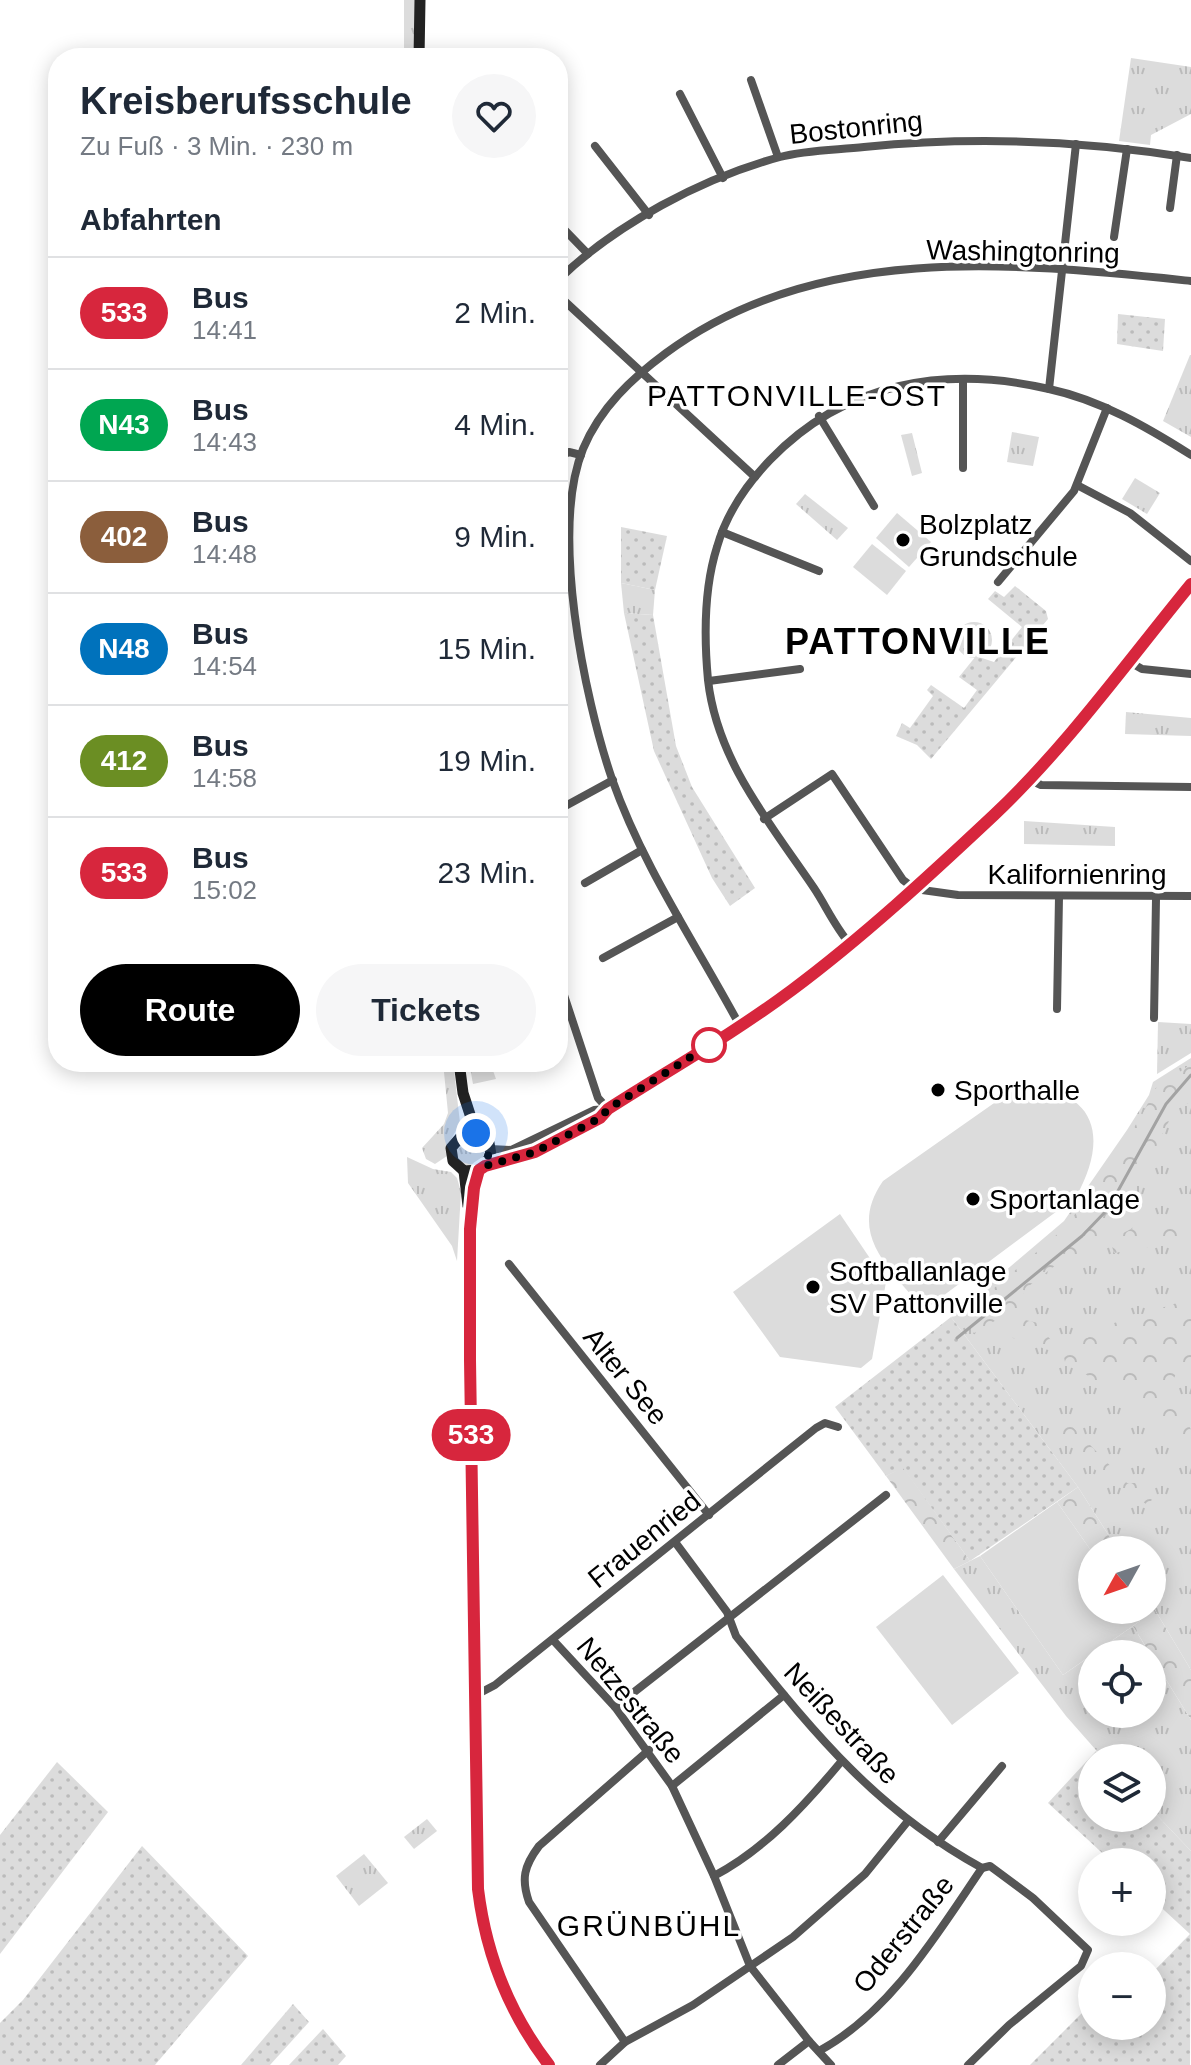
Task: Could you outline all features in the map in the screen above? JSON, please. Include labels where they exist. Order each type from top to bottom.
[{"type":"main road","points":[[419,48],[420,0]]},
{"type":"main road","points":[[460,1072],[463,1093],[476,1133],[485,1139],[490,1149],[482,1168],[470,1229]]},
{"type":"main road","points":[[463,1093],[458,1136],[451,1154],[455,1165],[464,1171],[482,1168]]},
{"type":"main road","points":[[458,1136],[476,1133]]},
{"type":"main road","points":[[464,1171],[470,1229],[477,1845],[482,1920],[505,1993],[521,2026],[549,2065]]},
{"type":"street","points":[[751,80],[778,157]]},
{"type":"street","points":[[680,94],[723,178]]},
{"type":"street","name":"Bostonring","points":[[568,271],[588,254],[649,215],[723,178],[778,157],[973,138],[1076,144],[1191,158]]},
{"type":"street","points":[[1049,389],[1076,144]]},
{"type":"street","points":[[595,146],[649,215]]},
{"type":"street","points":[[1114,237],[1127,149]]},
{"type":"street","points":[[1170,208],[1177,155]]},
{"type":"street","points":[[568,233],[588,254]]},
{"type":"street","name":"Washingtonring","points":[[740,1026],[642,850],[613,780],[585,673],[574,594],[572,496],[581,455],[606,409],[640,372],[688,337],[730,313],[810,284],[857,275],[970,266],[1063,269],[1191,281]]},
{"type":"street","points":[[568,304],[755,477]]},
{"type":"street","points":[[963,379],[963,468]]},
{"type":"street","points":[[850,944],[764,819],[731,760],[718,724],[709,681],[707,608],[722,532],[755,477],[790,440],[819,416],[887,389],[963,379],[1049,389],[1107,408],[1191,455]]},
{"type":"street","points":[[998,582],[1077,485],[1107,408]]},
{"type":"street","points":[[819,416],[874,506]]},
{"type":"street","points":[[568,452],[581,455]]},
{"type":"street","points":[[1077,485],[1130,513],[1191,561]]},
{"type":"street","points":[[722,532],[819,571]]},
{"type":"street","points":[[482,1168],[535,1152],[600,1118],[608,1109],[740,1026],[850,944],[915,889],[1028,779],[1191,584]]},
{"type":"street","points":[[1128,661],[1142,669],[1191,674]]},
{"type":"street","points":[[709,681],[800,669]]},
{"type":"street","points":[[764,819],[832,774],[903,880],[915,889]]},
{"type":"street","points":[[1028,779],[1041,785],[1191,787]]},
{"type":"street","points":[[568,805],[613,780]]},
{"type":"street","points":[[585,883],[642,850]]},
{"type":"street","name":"Kalifornienring","points":[[915,889],[958,895],[1156,899],[1191,896]]},
{"type":"street","points":[[1057,1009],[1059,897]]},
{"type":"street","points":[[1154,1018],[1156,899]]},
{"type":"street","points":[[603,958],[678,917]]},
{"type":"street","points":[[568,1007],[598,1098],[608,1109]]},
{"type":"street","points":[[490,1149],[511,1150],[594,1110],[608,1109]]},
{"type":"street","name":"Alter See","points":[[509,1264],[709,1515]]},
{"type":"street","name":"Frauenried","points":[[476,1695],[495,1685],[553,1640],[816,1428],[825,1423],[838,1427]]},
{"type":"street","points":[[615,1707],[886,1495]]},
{"type":"street","name":"Neißestraße","points":[[675,1542],[727,1612],[736,1636],[840,1763],[908,1821],[938,1842],[982,1868],[990,1866],[1025,1892],[1088,1950],[1081,1966],[1009,2025],[968,2065]]},
{"type":"street","name":"Netzestraße","points":[[553,1640],[615,1707],[649,1750],[672,1786],[714,1876],[750,1966],[809,2041]]},
{"type":"street","points":[[672,1786],[784,1695]]},
{"type":"street","points":[[625,2042],[529,1902],[523,1884],[530,1858],[539,1846],[649,1750]]},
{"type":"street","points":[[714,1876],[769,1838],[840,1763]]},
{"type":"street","points":[[938,1842],[1002,1766]]},
{"type":"street","points":[[604,2064],[625,2042],[693,2005],[840,1898],[908,1821]]},
{"type":"street","name":"Oderstraße","points":[[819,2051],[853,2028],[900,1981],[982,1868]]},
{"type":"street","points":[[778,2065],[809,2041],[831,2065]]},
{"type":"green space","points":[[404,0],[417,0],[416,48],[404,48]]},
{"type":"green space","points":[[1131,58],[1191,67],[1191,114],[1151,135],[1150,145],[1119,141]]},
{"type":"green space","points":[[1118,314],[1165,319],[1163,351],[1117,344]]},
{"type":"green space","points":[[1191,355],[1191,437],[1163,421]]},
{"type":"green space","points":[[1012,432],[1039,437],[1033,466],[1007,462]]},
{"type":"green space","points":[[912,433],[922,473],[912,476],[901,435]]},
{"type":"green space","points":[[1135,478],[1160,493],[1147,514],[1122,499]]},
{"type":"green space","points":[[805,494],[848,528],[837,540],[796,504]]},
{"type":"green space","name":"Bolzplatz Grundschule","points":[[897,513],[931,542],[909,567],[876,538]]},
{"type":"green space","points":[[621,527],[667,536],[655,590],[621,583]]},
{"type":"green space","points":[[872,544],[906,571],[887,595],[853,567]]},
{"type":"green space","points":[[621,583],[655,590],[653,615],[624,613]]},
{"type":"green space","points":[[1015,586],[1046,611],[1048,619],[931,759],[917,745],[896,736],[902,723],[910,728],[933,696],[927,690],[931,685],[964,708],[977,690],[959,677],[976,656],[994,662],[1022,627],[988,599],[995,591],[1004,597]]},
{"type":"green space","points":[[624,613],[653,615],[676,746],[692,787],[755,888],[730,906],[712,878],[654,751]]},
{"type":"green space","points":[[974,622],[987,627],[992,640],[987,653],[974,658],[961,653],[956,640],[961,627]]},
{"type":"green space","points":[[1126,712],[1191,718],[1191,736],[1125,734]]},
{"type":"green space","points":[[1024,821],[1115,827],[1115,846],[1024,844]]},
{"type":"green space","points":[[1158,1022],[1191,1024],[1191,1053],[1157,1074]]},
{"type":"green space","points":[[1191,1058],[1191,1670],[1163,1624],[1166,1624],[1166,1536],[1109,1536],[1078,1487],[951,1317],[1064,1221],[1127,1130],[1149,1095],[1153,1082]]},
{"type":"green space","points":[[1191,1064],[1191,1102],[1178,1107],[1171,1117],[1137,1185],[1136,1204],[1115,1215],[1091,1249],[1071,1262],[1061,1261],[1025,1289],[1017,1318],[1038,1323],[1056,1347],[1054,1352],[1013,1338],[1006,1322],[998,1319],[974,1333],[960,1316],[972,1314],[986,1295],[1067,1226],[1141,1117],[1155,1089]]},
{"type":"green space","points":[[444,1072],[454,1072],[460,1123],[448,1145],[447,1156],[435,1164],[426,1159],[422,1148],[444,1124],[448,1113]]},
{"type":"green space","points":[[471,1072],[494,1072],[496,1079],[473,1084]]},
{"type":"green space","name":"Sportanlage","points":[[1028,1086],[1052,1090],[1070,1098],[1083,1109],[1091,1123],[1093,1139],[1086,1176],[1076,1197],[924,1310],[877,1250],[869,1218],[873,1200],[883,1181],[1007,1094]]},
{"type":"green space","points":[[470,1139],[480,1143],[484,1153],[480,1163],[470,1167],[460,1163],[456,1153],[460,1143]]},
{"type":"green space","points":[[407,1157],[433,1169],[451,1172],[457,1178],[461,1192],[457,1261],[452,1246],[408,1183]]},
{"type":"green space","name":"Softballanlage SV Pattonville","points":[[840,1214],[886,1282],[872,1359],[861,1368],[780,1357],[733,1292]]},
{"type":"green space","points":[[1152,1218],[1191,1218],[1191,1235],[1160,1245],[1114,1253],[1110,1240]]},
{"type":"green space","points":[[1177,1303],[1191,1304],[1191,1387],[1186,1378],[1176,1374],[1170,1386],[1191,1430],[1191,1454],[1176,1434],[1160,1427],[1150,1406],[1122,1396],[1065,1362],[1062,1348],[1070,1340],[1087,1338],[1111,1324]]},
{"type":"green space","points":[[951,1317],[1078,1487],[970,1561],[903,1468],[886,1476],[835,1407]]},
{"type":"green space","points":[[1060,1414],[1127,1483],[1138,1483],[1152,1500],[1146,1504],[1094,1469],[1050,1421]]},
{"type":"green space","points":[[903,1467],[970,1561],[954,1569],[886,1476]]},
{"type":"green space","points":[[1078,1487],[1109,1536],[1081,1536],[1057,1502]]},
{"type":"green space","points":[[1057,1502],[1081,1536],[1078,1536],[1078,1624],[1136,1624],[1113,1640],[1078,1640],[1078,1664],[1063,1675],[980,1556]]},
{"type":"green space","points":[[980,1556],[1063,1675],[1078,1665],[1078,1728],[1166,1728],[1166,1680],[1191,1720],[1191,1851],[1166,1825],[1166,1744],[1091,1744],[1066,1716],[954,1569]]},
{"type":"green space","points":[[943,1575],[1019,1673],[952,1725],[876,1627]]},
{"type":"green space","points":[[1163,1624],[1191,1670],[1191,1720],[1166,1679],[1166,1640],[1142,1640],[1133,1626]]},
{"type":"green space","points":[[1133,1626],[1142,1640],[1113,1640]]},
{"type":"green space","points":[[57,1762],[108,1812],[0,1954],[0,1835]]},
{"type":"green space","points":[[1078,1770],[1078,1831],[1048,1803]]},
{"type":"green space","points":[[427,1819],[437,1831],[414,1849],[404,1837]]},
{"type":"green space","points":[[1166,1825],[1191,1851],[1190,2065],[1030,2065],[1078,2017],[1078,2040],[1166,2040],[1166,1959],[1190,1934],[1166,1912],[1166,1848],[1097,1848],[1079,1832],[1166,1832]]},
{"type":"green space","points":[[142,1846],[248,1956],[155,2065],[0,2065],[0,2023],[23,2000]]},
{"type":"green space","points":[[364,1854],[388,1883],[359,1906],[336,1876]]},
{"type":"green space","points":[[293,2004],[309,2022],[270,2065],[241,2065]]},
{"type":"green space","points":[[323,2029],[346,2056],[338,2065],[289,2065]]},
{"type":"waterway","points":[[957,1338],[1082,1236],[1108,1209],[1166,1104],[1191,1075]]},
{"type":"bus line","name":"533","points":[[549,2065],[521,2026],[505,1993],[488,1944],[478,1889],[470,1229],[479,1170],[535,1152],[600,1118],[608,1109],[764,1010],[879,920],[993,816],[1028,779],[1094,705],[1191,584]]},
{"type":"place","name":"Bolzplatz Grundschule","points":[[903,540]]},
{"type":"place","name":"Sporthalle","points":[[938,1090]]},
{"type":"place","name":"Sportanlage","points":[[973,1199]]},
{"type":"place","name":"Softballanlage SV Pattonville","points":[[813,1287]]},
{"type":"district","name":"PATTONVILLE-OST","points":[[797,396]]},
{"type":"district","name":"PATTONVILLE","points":[[918,641]]},
{"type":"district","name":"GRÜNBÜHL","points":[[649,1926]]},
{"type":"route","points":[[476,1133],[489,1143],[491,1155],[485,1166],[535,1152],[600,1118],[608,1109],[713,1043],[709,1045]]}]
